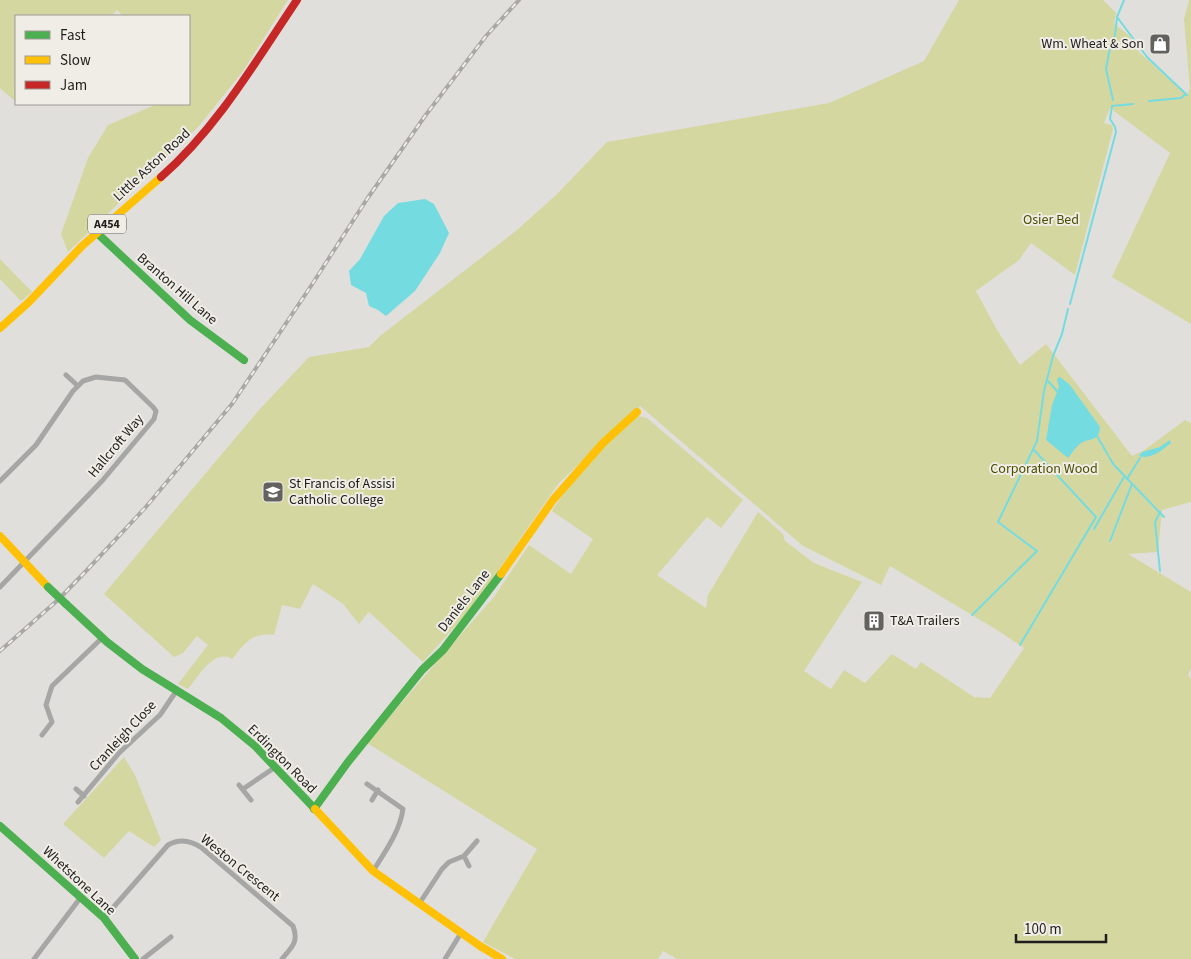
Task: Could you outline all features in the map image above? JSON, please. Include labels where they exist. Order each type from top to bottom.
[{"type":"street","name":"Little Aston Road","points":[[0,328],[66,262],[168,171],[202,136],[244,81],[297,0]]},
{"type":"street","name":"Branton Hill Lane","points":[[97,233],[190,320],[244,360]]},
{"type":"street","points":[[0,481],[36,445],[78,386],[66,375]]},
{"type":"street","name":"Hallcroft Way","points":[[0,587],[102,481],[154,419],[156,411],[154,406],[125,380],[96,377],[83,381],[78,386]]},
{"type":"street","name":"Daniels Lane","points":[[314,809],[348,762],[422,670],[443,650],[488,593],[552,500],[604,444],[637,412]]},
{"type":"street","name":"Erdington Road","points":[[0,536],[102,638],[142,669],[221,718],[255,746],[373,871],[461,933],[502,959]]},
{"type":"street","points":[[42,735],[52,722],[46,705],[52,686],[102,638]]},
{"type":"street","name":"Cranleigh Close","points":[[78,802],[119,753],[156,719],[177,690]]},
{"type":"street","points":[[250,800],[241,787],[274,768]]},
{"type":"street","points":[[367,784],[403,808],[390,844],[373,871]]},
{"type":"street","points":[[76,789],[84,796]]},
{"type":"street","points":[[372,800],[378,790]]},
{"type":"street","name":"Whetstone Lane","points":[[0,826],[104,918],[131,957]]},
{"type":"street","name":"Weston Crescent","points":[[104,918],[168,845],[177,841],[188,841],[200,847],[293,926],[296,936],[294,944],[282,959]]},
{"type":"street","points":[[419,904],[442,869],[449,862],[464,856],[477,841]]},
{"type":"street","points":[[464,856],[469,866]]},
{"type":"street","points":[[34,959],[81,897]]},
{"type":"street","points":[[445,959],[461,933]]},
{"type":"street","points":[[143,959],[169,939],[173,947]]},
{"type":"green space","points":[[0,0],[288,0],[243,71],[199,126],[68,252],[61,234],[88,158],[108,125],[155,105],[190,105],[190,15],[122,15],[117,10],[112,15],[15,15],[15,101],[0,88]]},
{"type":"green space","points":[[959,0],[1103,0],[1116,13],[1114,24],[1129,35],[1139,52],[1187,95],[1190,88],[1184,19],[1189,0],[1191,0],[1191,324],[1112,277],[1170,153],[1110,108],[1104,123],[1112,125],[1113,129],[1075,275],[1031,243],[1019,260],[976,291],[997,330],[1020,365],[1046,344],[1132,456],[1143,451],[1185,420],[1191,423],[1191,502],[1162,510],[1158,552],[1128,554],[1191,592],[1191,668],[1188,676],[1191,678],[1191,959],[677,959],[663,951],[658,959],[515,959],[483,942],[537,849],[367,743],[494,597],[529,545],[571,574],[593,539],[552,511],[591,459],[615,434],[639,416],[647,418],[743,500],[721,528],[707,517],[657,575],[706,608],[708,595],[758,512],[783,534],[785,541],[814,563],[862,582],[804,671],[831,689],[844,670],[865,683],[892,654],[916,669],[921,662],[974,697],[990,698],[1024,648],[890,566],[881,585],[803,546],[640,406],[558,484],[486,588],[423,662],[369,612],[359,624],[343,604],[313,584],[300,609],[282,605],[274,635],[254,637],[232,659],[219,657],[213,660],[188,689],[178,684],[208,645],[197,636],[183,653],[174,657],[104,594],[258,411],[309,357],[369,347],[380,336],[517,230],[556,195],[607,142],[829,103],[924,61]]},
{"type":"green space","points":[[0,259],[32,292],[21,301],[0,279]]},
{"type":"green space","points":[[124,757],[135,775],[161,840],[154,847],[129,831],[104,858],[63,824]]},
{"type":"water","points":[[425,199],[434,204],[449,233],[440,253],[415,291],[386,316],[369,306],[366,293],[351,285],[349,271],[360,259],[384,216],[398,203]]},
{"type":"water","points":[[1060,377],[1070,385],[1100,427],[1097,437],[1081,443],[1068,458],[1046,440],[1052,405],[1059,387],[1057,379]]},
{"type":"water","points":[[1170,440],[1171,443],[1156,454],[1148,457],[1139,456],[1142,452],[1160,447]]},
{"type":"waterway","points":[[1124,0],[1117,17],[1147,57],[1187,95]]},
{"type":"waterway","points":[[1113,100],[1106,69],[1115,35],[1117,17]]},
{"type":"waterway","points":[[1149,101],[1181,98],[1186,94]]},
{"type":"waterway","points":[[1070,304],[1116,132],[1110,119],[1112,106],[1133,104]]},
{"type":"waterway","points":[[972,615],[1037,551],[998,522],[1037,441],[1044,391],[1068,309]]},
{"type":"waterway","points":[[1048,381],[1058,392]]},
{"type":"waterway","points":[[1097,436],[1108,455]]},
{"type":"waterway","points":[[1020,645],[1096,517],[1034,450]]},
{"type":"waterway","points":[[1109,457],[1114,465],[1164,517]]},
{"type":"waterway","points":[[1127,479],[1140,458]]},
{"type":"waterway","points":[[1094,529],[1124,477]]},
{"type":"waterway","points":[[1110,541],[1132,484]]},
{"type":"waterway","points":[[1160,512],[1155,522],[1160,571]]},
{"type":"railway","points":[[0,651],[59,599],[87,570],[145,508],[232,404],[367,199],[425,116],[486,36],[519,0]]},
{"type":"traffic: fast","points":[[97,233],[190,320],[244,360]]},
{"type":"traffic: fast","points":[[314,809],[348,762],[422,670],[443,650],[501,574]]},
{"type":"traffic: fast","points":[[48,587],[66,604]]},
{"type":"traffic: fast","points":[[66,604],[107,642],[142,669],[221,718],[255,746],[315,809]]},
{"type":"traffic: fast","points":[[0,826],[104,918],[135,959]]},
{"type":"traffic: slow","points":[[0,328],[29,302],[82,246],[161,177]]},
{"type":"traffic: slow","points":[[501,574],[553,500],[603,443],[637,412]]},
{"type":"traffic: slow","points":[[0,536],[48,587]]},
{"type":"traffic: slow","points":[[315,809],[373,871],[480,946],[502,959]]},
{"type":"traffic: jam","points":[[161,177],[181,158],[218,116],[297,0]]},
{"type":"place","name":"Wm. Wheat & Son","points":[[1160,44]]},
{"type":"place","name":"St Francis of Assisi Catholic College","points":[[273,492]]},
{"type":"place","name":"T&A Trailers","points":[[874,621]]},
{"type":"park label","name":"Osier Bed","points":[[1051,220]]},
{"type":"park label","name":"Corporation Wood","points":[[1044,469]]}]
